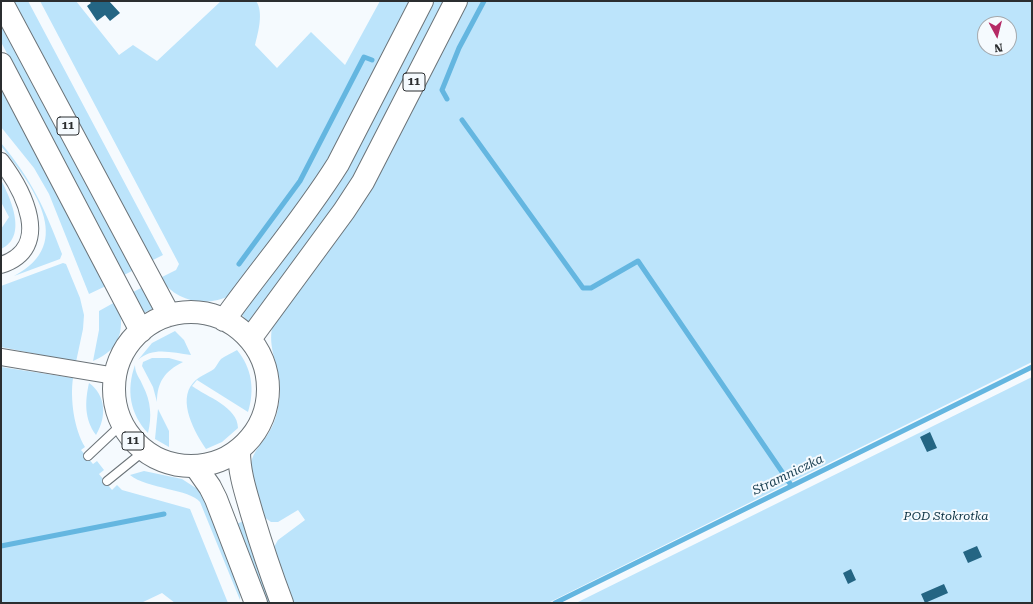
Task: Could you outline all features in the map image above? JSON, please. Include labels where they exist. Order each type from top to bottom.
[{"type":"main road","name":"11","points":[[1,1],[169,315]]},
{"type":"main road","name":"11","points":[[224,320],[308,211],[338,164],[422,1]]},
{"type":"main road","name":"11","points":[[250,339],[344,211],[362,182],[456,1]]},
{"type":"main road","name":"11","points":[[1,64],[141,330]]},
{"type":"main road","name":"11","points":[[197,312],[211,314],[224,320],[238,328],[250,339],[264,364],[268,393],[262,421],[254,434],[239,451],[219,462],[196,467],[166,463],[144,451],[128,434],[122,424],[114,401],[115,376],[124,351],[141,330],[154,321],[169,315],[197,312]]},
{"type":"main road","points":[[239,451],[239,464],[244,488],[282,603]]},
{"type":"main road","points":[[196,467],[210,487],[216,499],[256,603]]},
{"type":"street","points":[[1,161],[18,188],[27,207],[31,232],[24,250],[17,257],[1,265]]},
{"type":"street","points":[[1,357],[115,376]]},
{"type":"lane","points":[[88,456],[122,424]]},
{"type":"lane","points":[[107,481],[144,451]]},
{"type":"green space","points":[[13,1],[28,1],[163,255],[151,261]]},
{"type":"green space","points":[[40,1],[76,1],[119,55],[133,45],[157,61],[221,1],[256,1],[260,11],[260,17],[255,45],[277,68],[311,32],[345,65],[380,1],[411,1],[323,170],[231,295],[221,299],[202,302],[174,293],[160,278],[176,270],[179,264]]},
{"type":"green space","points":[[432,1],[446,1],[352,182],[250,322],[248,322],[241,314]]},
{"type":"green space","points":[[466,1],[1032,1],[1032,362],[548,603],[292,603],[274,547],[278,540],[305,520],[298,510],[278,522],[271,522],[264,517],[251,477],[251,463],[254,455],[271,429],[279,404],[280,384],[272,350],[271,333],[273,324]]},
{"type":"green space","points":[[1,22],[134,270],[124,275],[1,42]]},
{"type":"green space","points":[[1,85],[108,285],[89,294],[49,194],[34,168],[1,127]]},
{"type":"green space","points":[[1,143],[21,170],[37,196],[50,223],[62,254],[60,259],[14,276],[33,262],[43,247],[46,230],[43,213],[35,195],[25,178],[1,146]]},
{"type":"green space","points":[[1,180],[13,207],[16,227],[14,236],[9,243],[1,249],[1,229],[9,217],[1,202]]},
{"type":"green space","points":[[63,263],[66,264],[80,298],[84,315],[83,329],[76,362],[1,347],[1,286]]},
{"type":"green space","points":[[143,287],[154,308],[144,313],[133,292]]},
{"type":"green space","points":[[117,301],[121,320],[119,337],[110,351],[93,361],[99,330],[99,311]]},
{"type":"green space","points":[[175,331],[184,340],[191,355],[157,352],[150,353],[138,360],[152,343]]},
{"type":"green space","points":[[237,350],[246,364],[251,380],[252,387],[248,412],[197,380],[192,386],[221,403],[233,414],[237,421],[238,428],[222,442],[206,449],[189,417],[187,399],[189,390],[195,381],[214,369],[221,359]]},
{"type":"green space","points":[[152,358],[169,358],[183,362],[171,369],[163,378],[157,395],[157,402],[153,387],[142,366],[143,362]]},
{"type":"green space","points":[[135,365],[148,397],[150,421],[148,433],[137,418],[131,401],[130,392],[132,374]]},
{"type":"green space","points":[[1,367],[73,378],[72,395],[74,414],[78,432],[85,447],[81,450],[93,464],[97,461],[104,470],[99,474],[112,490],[117,485],[122,490],[190,509],[228,603],[175,603],[162,593],[141,603],[1,603]]},
{"type":"green space","name":"POD Stokrotka","points":[[1032,377],[1032,603],[576,603]]},
{"type":"green space","points":[[89,383],[99,394],[103,407],[102,421],[96,435],[89,423],[86,410]]},
{"type":"green space","points":[[158,409],[169,431],[169,447],[155,439]]},
{"type":"green space","points":[[144,471],[182,479],[202,492],[241,589],[240,600],[200,502],[187,494],[137,480],[130,475]]},
{"type":"green space","points":[[244,521],[272,603],[266,603],[236,524]]},
{"type":"building","points":[[89,1],[109,1],[120,13],[110,21],[105,15],[97,21],[87,6],[91,3]]},
{"type":"building","points":[[930,432],[937,448],[927,452],[920,437]]},
{"type":"building","points":[[977,546],[982,557],[968,563],[963,552]]},
{"type":"building","points":[[851,569],[856,580],[848,584],[843,573]]},
{"type":"building","points":[[944,584],[948,593],[925,603],[921,594]]},
{"type":"waterway","points":[[447,99],[442,90],[459,48],[484,1]]},
{"type":"waterway","points":[[239,264],[300,181],[364,57],[372,60]]},
{"type":"waterway","points":[[462,120],[583,288],[591,288],[638,261],[791,485]]},
{"type":"waterway","name":"Stramniczka","points":[[555,603],[1032,367]]},
{"type":"waterway","points":[[1,546],[164,514]]}]
